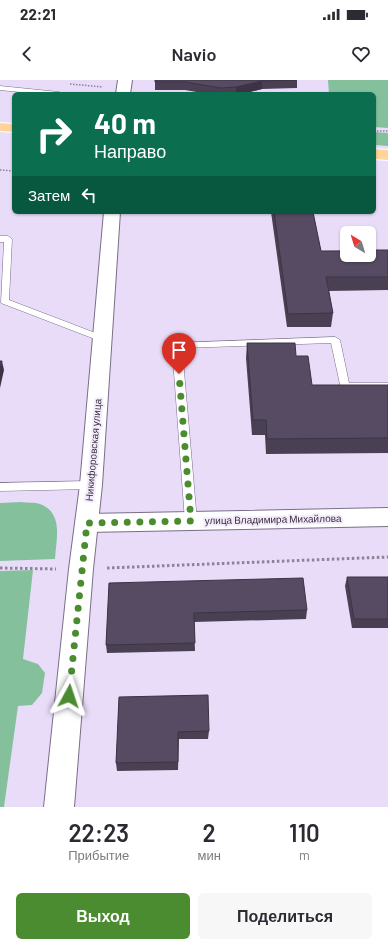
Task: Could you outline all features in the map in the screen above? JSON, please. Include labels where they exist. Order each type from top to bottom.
[{"type":"main road","points":[[0,127],[12,128]]},
{"type":"main road","points":[[376,154],[388,155]]},
{"type":"main road","name":"Никифоровская улица","points":[[59,807],[81,569],[91,485],[112,214]]},
{"type":"main road","name":"улица Владимира Михайлова","points":[[87,523],[388,517]]},
{"type":"lane","points":[[0,88],[39,92]]},
{"type":"lane","points":[[0,239],[8,239],[2,300],[102,339]]},
{"type":"lane","points":[[191,521],[177,345],[335,340],[345,386],[388,387]]},
{"type":"lane","points":[[0,487],[91,485]]},
{"type":"path","points":[[64,83],[124,88]]},
{"type":"path","points":[[376,131],[388,131]]},
{"type":"path","points":[[0,170],[12,171]]},
{"type":"path","points":[[0,568],[81,569],[388,557]]},
{"type":"green space","points":[[328,80],[388,80],[388,128],[376,127],[376,92],[329,92]]},
{"type":"green space","points":[[376,132],[388,133],[388,146],[376,145]]},
{"type":"green space","points":[[21,502],[40,504],[48,508],[53,514],[56,520],[57,528],[55,559],[0,561],[0,503]]},
{"type":"green space","points":[[33,570],[23,659],[38,664],[45,673],[42,693],[32,705],[18,706],[4,807],[0,807],[0,571]]},
{"type":"building","points":[[155,80],[297,80],[262,81],[236,87],[221,88],[185,82],[155,82]]},
{"type":"building","points":[[274,214],[313,214],[321,251],[340,251],[340,262],[376,262],[376,250],[388,250],[388,277],[326,277],[333,313],[288,314]]},
{"type":"building","points":[[247,343],[295,343],[296,356],[308,356],[312,385],[388,385],[388,438],[267,439],[266,420],[253,420]]},
{"type":"building","points":[[347,577],[388,577],[388,619],[354,619]]},
{"type":"building","points":[[303,578],[307,610],[194,613],[195,643],[106,645],[109,583]]},
{"type":"building","points":[[208,695],[209,731],[178,732],[178,762],[116,763],[119,697]]},
{"type":"route","points":[[69,696],[81,569],[87,523],[191,521],[179,374]]}]
